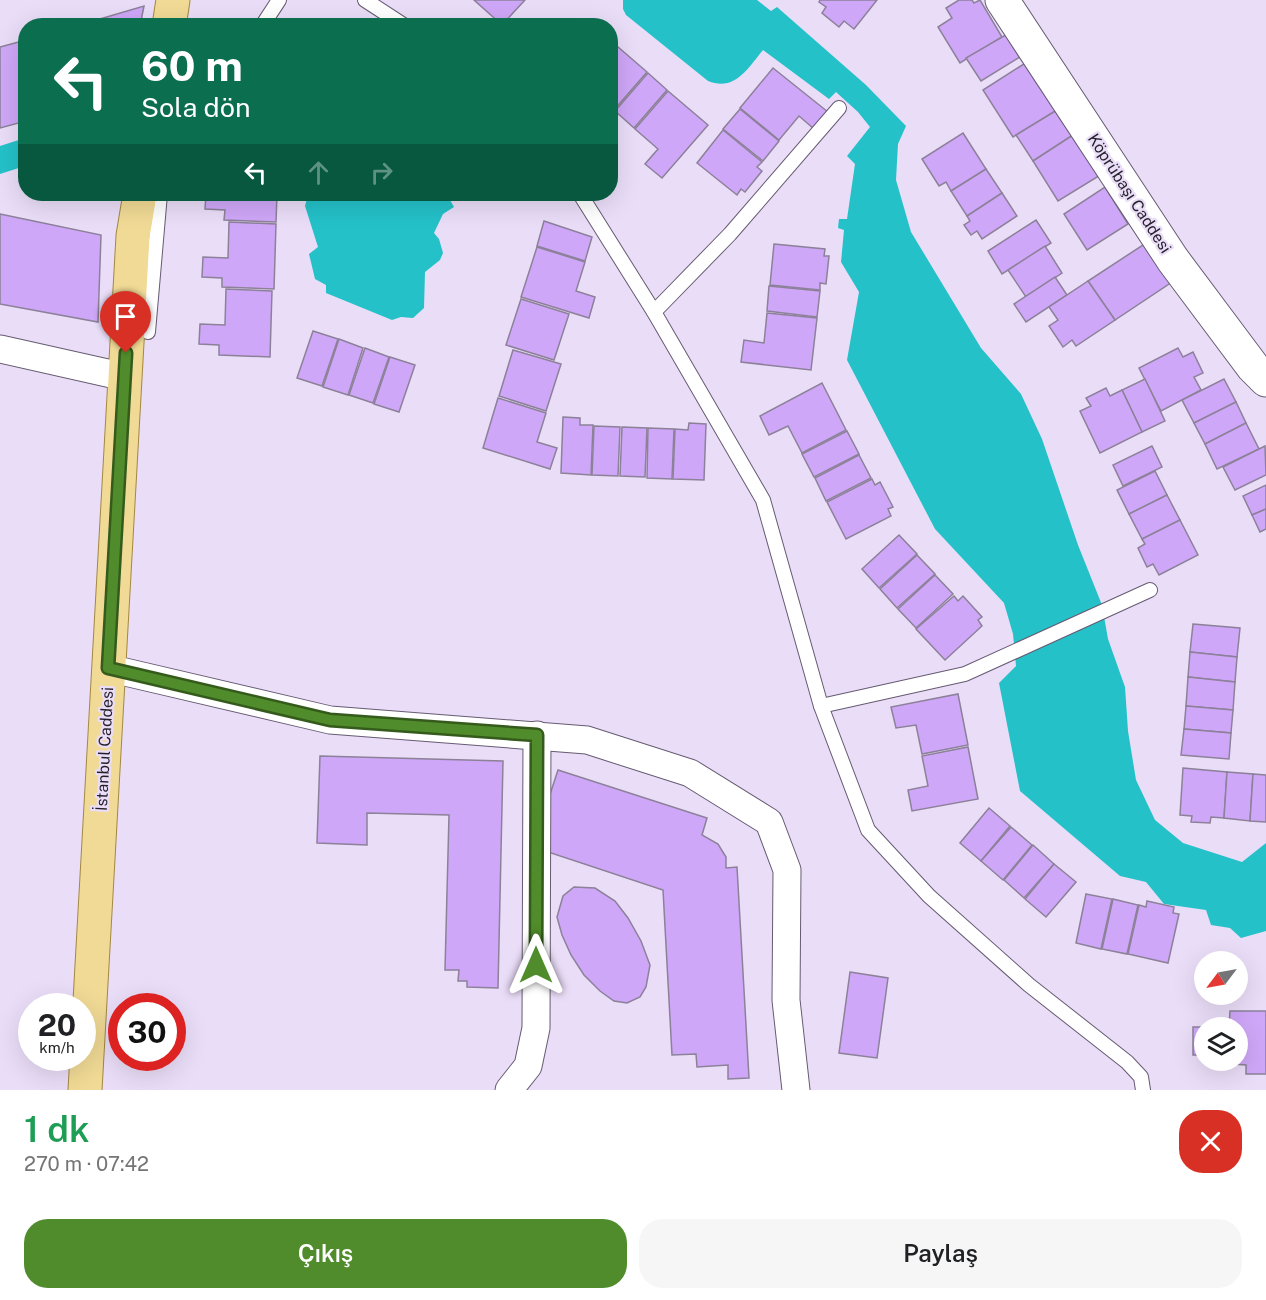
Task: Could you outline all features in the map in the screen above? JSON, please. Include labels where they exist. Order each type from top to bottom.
[{"type":"main road","points":[[170,18],[173,0]]},
{"type":"main road","name":"İstanbul Caddesi","points":[[85,1090],[133,236],[139,201]]},
{"type":"street","name":"Köprübaşı Caddesi","points":[[1002,0],[1173,260],[1253,367],[1266,380]]},
{"type":"street","points":[[0,349],[125,377]]},
{"type":"street","points":[[108,668],[330,720],[587,740],[690,773],[769,822],[787,870],[786,1000],[796,1090]]},
{"type":"street","points":[[509,1090],[528,1066],[536,1028],[537,735]]},
{"type":"lane","points":[[267,18],[279,0]]},
{"type":"lane","points":[[365,0],[393,18]]},
{"type":"lane","points":[[654,312],[730,234],[839,108]]},
{"type":"lane","points":[[148,332],[159,201]]},
{"type":"lane","points":[[584,201],[654,312],[763,500],[821,706],[868,830],[938,903],[1029,985],[1127,1062],[1141,1077],[1143,1090]]},
{"type":"lane","points":[[821,706],[965,674],[1150,590]]},
{"type":"shaded area","points":[[623,0],[757,0],[771,11],[777,7],[866,85],[906,126],[898,144],[896,180],[911,232],[981,348],[1021,394],[1042,439],[1078,545],[1102,605],[1108,639],[1125,687],[1128,731],[1136,780],[1155,820],[1183,843],[1242,862],[1266,843],[1266,931],[1241,938],[1230,928],[1211,925],[1206,910],[1164,904],[1146,882],[1120,876],[1020,791],[999,683],[1016,666],[1013,634],[1004,603],[935,529],[847,360],[859,292],[841,262],[844,230],[838,228],[839,219],[847,219],[855,164],[847,156],[870,127],[858,112],[836,92],[829,99],[763,50],[746,71],[733,81],[718,84],[708,81],[626,15]]},
{"type":"shaded area","points":[[18,140],[18,168],[0,174],[0,146]]},
{"type":"shaded area","points":[[306,201],[451,201],[454,207],[443,214],[434,233],[439,239],[443,253],[440,260],[425,272],[424,308],[413,318],[401,317],[392,320],[326,293],[326,285],[315,279],[309,254],[318,247],[305,206]]},
{"type":"building","points":[[474,0],[525,0],[508,18],[494,18]]},
{"type":"building","points":[[820,0],[877,0],[854,29],[844,21],[839,27],[822,13],[826,7],[819,2]]},
{"type":"building","points":[[959,0],[972,0],[974,3],[980,0],[1002,37],[960,63],[938,27],[952,18],[946,8]]},
{"type":"building","points":[[144,6],[142,18],[103,18]]},
{"type":"building","points":[[1009,33],[1023,55],[981,81],[966,58]]},
{"type":"building","points":[[18,42],[18,123],[0,128],[0,47]]},
{"type":"building","points":[[618,47],[647,72],[618,105]]},
{"type":"building","points":[[1027,62],[1057,110],[1013,137],[983,90]]},
{"type":"building","points":[[773,68],[828,112],[814,129],[799,116],[779,140],[740,108]]},
{"type":"building","points":[[648,73],[667,90],[634,128],[618,114],[618,108]]},
{"type":"building","points":[[668,91],[708,125],[662,178],[645,164],[658,149],[635,129]]},
{"type":"building","points":[[740,109],[779,141],[763,161],[723,129]]},
{"type":"building","points":[[1057,110],[1076,133],[1033,161],[1016,135]]},
{"type":"building","points":[[723,130],[762,162],[757,167],[762,171],[745,192],[741,189],[737,195],[697,163]]},
{"type":"building","points":[[963,133],[986,169],[951,191],[946,182],[939,186],[922,159]]},
{"type":"building","points":[[1076,133],[1102,174],[1058,201],[1033,161]]},
{"type":"building","points":[[986,169],[1002,193],[967,216],[951,191]]},
{"type":"building","points":[[1105,187],[1128,224],[1087,250],[1064,214]]},
{"type":"building","points":[[1002,193],[1017,216],[982,239],[977,231],[971,235],[964,225],[970,221],[967,216]]},
{"type":"building","points":[[206,201],[277,201],[276,222],[224,220],[225,210],[205,209]]},
{"type":"building","points":[[0,214],[101,235],[98,322],[0,304]]},
{"type":"building","points":[[1036,220],[1051,243],[1002,274],[988,251]]},
{"type":"building","points":[[544,221],[592,237],[585,261],[537,246]]},
{"type":"building","points":[[229,222],[276,224],[274,289],[222,287],[222,278],[202,277],[203,257],[228,258]]},
{"type":"building","points":[[1146,243],[1172,282],[1115,320],[1088,281]]},
{"type":"building","points":[[774,244],[825,249],[824,256],[829,256],[826,284],[820,283],[820,290],[770,285]]},
{"type":"building","points":[[1045,246],[1062,273],[1026,297],[1008,270]]},
{"type":"building","points":[[537,247],[585,262],[576,291],[595,297],[589,318],[521,297]]},
{"type":"building","points":[[1055,277],[1067,295],[1026,322],[1014,304]]},
{"type":"building","points":[[1088,281],[1115,320],[1076,346],[1072,340],[1063,347],[1049,326],[1058,320],[1049,307]]},
{"type":"building","points":[[769,286],[820,291],[817,317],[767,311]]},
{"type":"building","points":[[226,289],[272,291],[270,357],[219,355],[219,345],[199,344],[200,324],[225,325]]},
{"type":"building","points":[[521,299],[569,314],[554,360],[506,345]]},
{"type":"building","points":[[767,313],[817,318],[811,370],[741,362],[744,340],[764,343]]},
{"type":"building","points":[[313,331],[338,339],[322,386],[297,378]]},
{"type":"building","points":[[339,339],[363,348],[348,395],[323,387]]},
{"type":"building","points":[[365,348],[389,357],[373,403],[349,395]]},
{"type":"building","points":[[1178,348],[1183,357],[1193,352],[1203,373],[1194,377],[1201,390],[1161,411],[1139,368]]},
{"type":"building","points":[[513,350],[561,364],[546,411],[499,396]]},
{"type":"building","points":[[390,357],[415,365],[399,412],[374,404]]},
{"type":"building","points":[[1145,379],[1165,421],[1142,432],[1122,390]]},
{"type":"building","points":[[1224,379],[1236,402],[1194,423],[1182,400]]},
{"type":"building","points":[[822,383],[846,430],[802,453],[788,426],[769,435],[760,416]]},
{"type":"building","points":[[1106,388],[1110,396],[1122,390],[1142,432],[1100,453],[1080,411],[1091,406],[1086,398]]},
{"type":"building","points":[[498,398],[546,413],[537,442],[557,448],[550,469],[483,448]]},
{"type":"building","points":[[1236,402],[1246,423],[1205,444],[1194,423]]},
{"type":"building","points":[[563,417],[580,418],[580,425],[593,425],[591,475],[561,473]]},
{"type":"building","points":[[689,423],[706,424],[704,480],[673,479],[675,429],[688,430]]},
{"type":"building","points":[[1246,423],[1259,449],[1217,469],[1205,444]]},
{"type":"building","points":[[594,426],[620,427],[618,476],[592,475]]},
{"type":"building","points":[[622,427],[647,428],[645,477],[620,476]]},
{"type":"building","points":[[648,428],[674,429],[672,479],[647,478]]},
{"type":"building","points":[[847,431],[859,454],[814,477],[802,454]]},
{"type":"building","points":[[1152,446],[1162,467],[1123,486],[1113,465]]},
{"type":"building","points":[[1265,446],[1266,475],[1235,490],[1223,467]]},
{"type":"building","points":[[859,455],[871,478],[826,501],[815,478]]},
{"type":"building","points":[[1155,471],[1167,495],[1129,514],[1117,490]]},
{"type":"building","points":[[872,479],[875,485],[880,482],[893,507],[888,509],[891,516],[846,539],[827,502]]},
{"type":"building","points":[[1266,485],[1266,509],[1252,515],[1243,496]]},
{"type":"building","points":[[1167,495],[1180,520],[1142,539],[1129,514]]},
{"type":"building","points":[[1266,509],[1266,529],[1260,532],[1252,515]]},
{"type":"building","points":[[1180,520],[1198,555],[1159,575],[1153,564],[1147,567],[1138,548],[1145,544],[1142,539]]},
{"type":"building","points":[[899,535],[917,554],[879,588],[862,569]]},
{"type":"building","points":[[917,555],[935,574],[897,608],[880,589]]},
{"type":"building","points":[[935,575],[953,594],[916,628],[898,609]]},
{"type":"building","points":[[954,596],[958,601],[963,596],[982,617],[978,620],[982,626],[945,660],[916,629]]},
{"type":"building","points":[[1193,624],[1240,628],[1237,657],[1190,652]]},
{"type":"building","points":[[1190,652],[1237,657],[1235,682],[1188,677]]},
{"type":"building","points":[[1188,677],[1235,682],[1233,710],[1186,706]]},
{"type":"building","points":[[958,694],[968,745],[922,754],[916,725],[896,728],[891,707]]},
{"type":"building","points":[[1186,706],[1233,710],[1231,733],[1184,729]]},
{"type":"building","points":[[1184,729],[1231,733],[1229,759],[1181,755]]},
{"type":"building","points":[[968,747],[978,799],[912,811],[908,790],[928,786],[922,756]]},
{"type":"building","points":[[320,756],[503,761],[498,988],[467,987],[467,981],[458,981],[459,970],[445,970],[449,815],[367,813],[367,845],[317,843]]},
{"type":"building","points":[[1183,768],[1227,772],[1224,818],[1211,817],[1210,823],[1191,822],[1192,816],[1180,815]]},
{"type":"building","points":[[558,770],[707,818],[702,835],[718,844],[726,857],[726,868],[737,867],[749,1078],[728,1079],[728,1065],[697,1067],[696,1054],[672,1055],[663,890],[542,850],[540,825]]},
{"type":"building","points":[[1227,772],[1253,774],[1250,821],[1224,818]]},
{"type":"building","points":[[1253,774],[1266,775],[1266,822],[1250,821]]},
{"type":"building","points":[[989,808],[1010,826],[981,861],[960,843]]},
{"type":"building","points":[[1011,827],[1032,845],[1003,880],[981,861]]},
{"type":"building","points":[[1033,845],[1054,864],[1024,898],[1004,880]]},
{"type":"building","points":[[1054,864],[1076,882],[1046,917],[1025,899]]},
{"type":"building","points":[[574,887],[595,888],[615,901],[628,918],[641,941],[650,965],[646,987],[640,997],[627,1003],[614,1001],[584,975],[571,955],[557,917],[563,896]]},
{"type":"building","points":[[1086,894],[1112,899],[1101,949],[1076,943]]},
{"type":"building","points":[[1113,899],[1138,905],[1127,954],[1102,949]]},
{"type":"building","points":[[1147,901],[1174,907],[1173,913],[1179,914],[1168,963],[1128,954],[1139,905],[1146,907]]},
{"type":"building","points":[[850,972],[888,978],[877,1058],[839,1053]]},
{"type":"building","points":[[1230,1011],[1266,1011],[1266,1074],[1246,1074],[1248,1071],[1248,1017],[1230,1017]]},
{"type":"building","points":[[1194,1027],[1194,1055],[1193,1055]]},
{"type":"route","points":[[126,353],[108,668],[330,720],[537,735],[536,965]]}]
